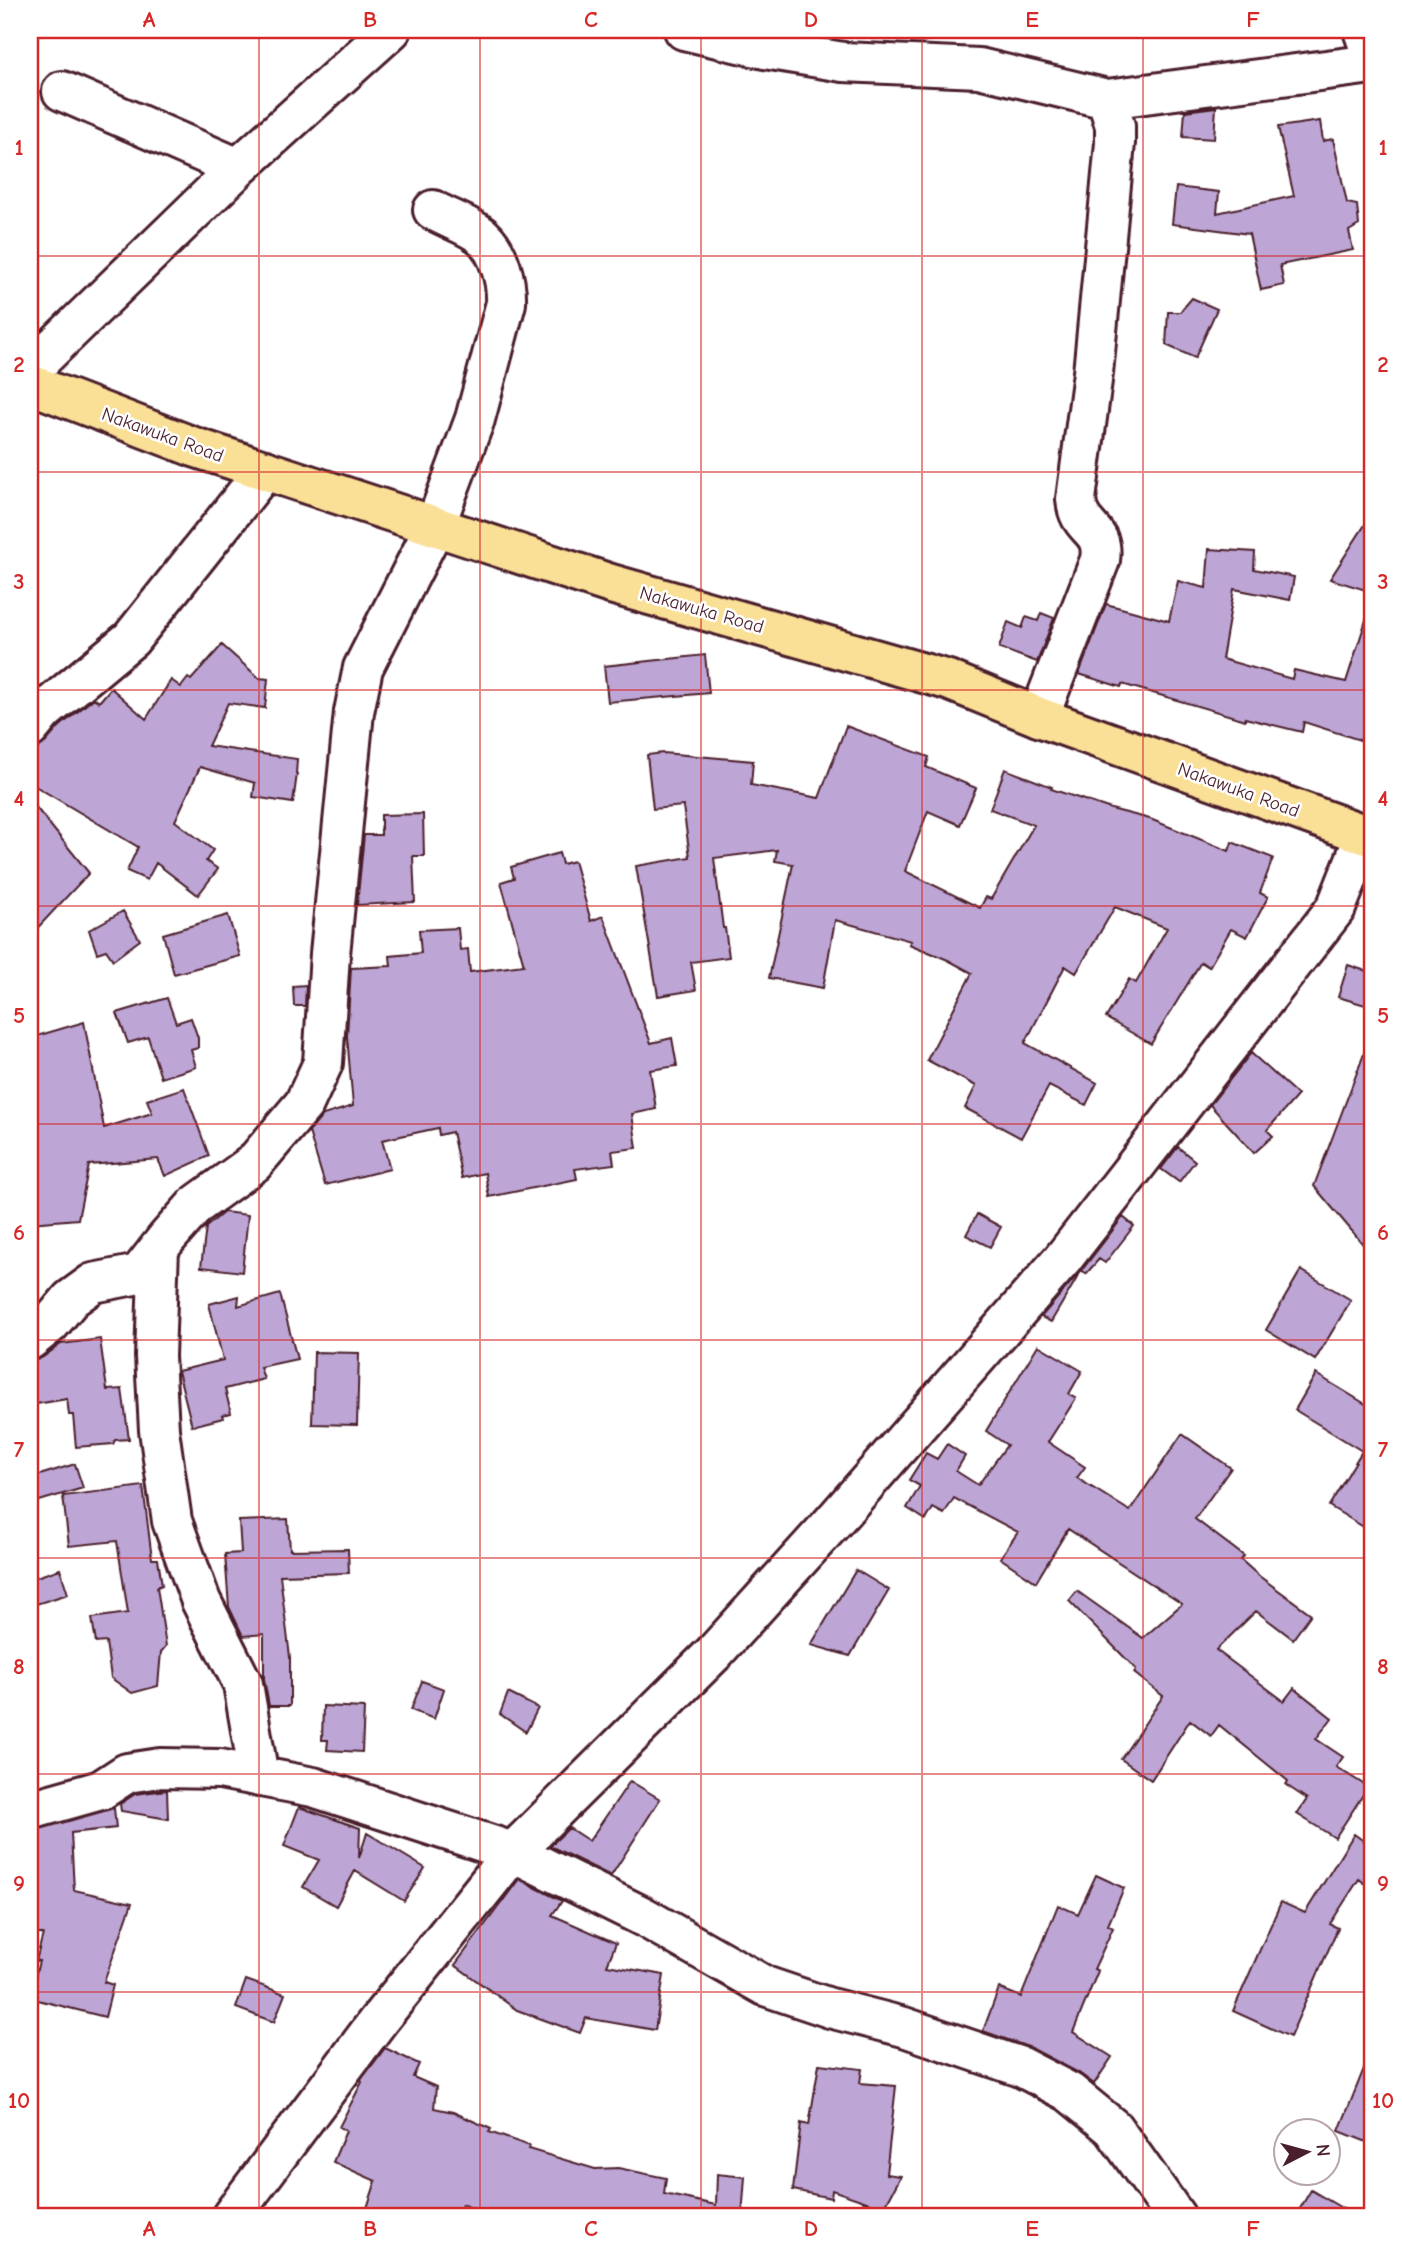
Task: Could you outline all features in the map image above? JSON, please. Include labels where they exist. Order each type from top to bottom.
[{"type":"main road","name":"Nakawuka Road","points":[[30,384],[194,447],[611,584],[948,680],[1039,717],[1369,836]]},
{"type":"street","points":[[30,370],[238,168],[391,30]]},
{"type":"street","points":[[684,30],[768,39],[843,62],[979,68],[1107,99],[1372,64]]},
{"type":"street","points":[[1363,30],[1372,55]]},
{"type":"street","points":[[62,91],[238,168]]},
{"type":"street","points":[[1039,717],[1102,549],[1100,540],[1079,517],[1076,499],[1093,373],[1115,143],[1115,126],[1107,99]]},
{"type":"street","points":[[30,1340],[50,1324],[71,1299],[93,1283],[139,1274],[196,1205],[254,1163],[304,1104],[323,1063],[330,954],[354,712],[363,668],[435,526],[475,419],[506,303],[507,291],[500,265],[483,237],[433,211]]},
{"type":"street","points":[[30,728],[43,712],[131,639],[265,470]]},
{"type":"street","points":[[232,2217],[378,2021],[513,1852],[714,1653],[1062,1260],[1336,908],[1369,836]]},
{"type":"street","points":[[159,1248],[155,1356],[159,1430],[172,1521],[201,1601],[243,1684],[259,1777]]},
{"type":"street","points":[[30,1810],[102,1790],[127,1773],[160,1768],[220,1769],[313,1787],[513,1852],[644,1917],[765,1986],[830,2008],[904,2027],[1021,2067],[1069,2092],[1113,2128],[1176,2217]]},
{"type":"building","points":[[1216,107],[1214,139],[1183,137],[1185,111]]},
{"type":"building","points":[[1320,121],[1323,141],[1333,139],[1347,203],[1357,205],[1359,225],[1349,231],[1353,250],[1280,265],[1284,285],[1261,290],[1249,234],[1172,224],[1176,187],[1219,192],[1217,213],[1294,196],[1278,127]]},
{"type":"building","points":[[1192,298],[1217,309],[1195,358],[1166,345],[1168,312],[1180,312]]},
{"type":"building","points":[[1372,514],[1372,592],[1330,579]]},
{"type":"building","points":[[1209,549],[1255,552],[1254,569],[1294,577],[1290,600],[1234,589],[1222,659],[1292,679],[1294,670],[1346,682],[1367,617],[1372,618],[1372,744],[1304,722],[1302,732],[1245,720],[1079,674],[1106,604],[1169,621],[1178,581],[1206,588]]},
{"type":"building","points":[[1041,613],[1054,618],[1037,662],[999,648],[1008,622],[1022,628],[1026,617],[1038,621]]},
{"type":"building","points":[[222,645],[259,678],[268,679],[265,708],[228,703],[208,746],[297,759],[297,774],[293,803],[253,797],[255,783],[200,767],[175,821],[213,850],[206,861],[218,869],[198,895],[156,863],[147,880],[127,871],[138,847],[30,783],[30,749],[38,748],[46,742],[59,727],[94,698],[99,702],[111,688],[146,719],[171,680],[181,687],[188,678],[191,680]]},
{"type":"building","points":[[705,655],[709,693],[608,702],[604,666]]},
{"type":"building","points":[[846,726],[929,757],[926,767],[976,788],[960,825],[928,811],[905,871],[980,908],[986,897],[991,899],[1034,825],[990,809],[1005,769],[1052,787],[1051,789],[1150,819],[1229,851],[1232,842],[1273,858],[1260,893],[1268,897],[1247,937],[1231,929],[1209,967],[1201,962],[1151,1044],[1106,1018],[1129,979],[1136,983],[1167,928],[1115,907],[1076,973],[1065,966],[1025,1043],[1097,1083],[1086,1105],[1049,1086],[1021,1138],[965,1108],[976,1086],[927,1060],[972,973],[909,944],[911,941],[835,920],[823,988],[769,978],[793,864],[775,861],[777,850],[714,858],[729,957],[691,962],[696,990],[658,996],[636,866],[690,857],[683,806],[653,809],[647,755],[663,753],[753,761],[751,785],[819,798]]},
{"type":"building","points":[[30,800],[89,873],[30,936]]},
{"type":"building","points":[[423,814],[424,856],[413,856],[415,902],[357,905],[364,835],[381,835],[381,815]]},
{"type":"building","points":[[559,853],[562,864],[574,861],[591,921],[603,916],[651,1043],[672,1038],[677,1066],[650,1070],[656,1109],[632,1114],[637,1148],[612,1151],[614,1164],[575,1169],[577,1179],[489,1197],[485,1173],[462,1178],[452,1132],[439,1135],[438,1128],[382,1140],[390,1169],[325,1185],[309,1132],[323,1115],[353,1106],[347,1036],[351,968],[391,966],[390,956],[421,953],[419,930],[458,928],[460,950],[468,949],[470,972],[524,965],[501,882],[514,878],[511,867]]},
{"type":"building","points":[[123,911],[140,940],[113,960],[106,950],[97,953],[89,930]]},
{"type":"building","points":[[228,915],[240,956],[174,974],[163,934]]},
{"type":"building","points":[[1348,965],[1372,973],[1372,1007],[1338,997]]},
{"type":"building","points":[[306,985],[305,1006],[294,1006],[293,986]]},
{"type":"building","points":[[167,998],[176,1023],[191,1018],[198,1038],[198,1048],[191,1050],[196,1067],[161,1078],[148,1037],[128,1043],[117,1013]]},
{"type":"building","points":[[84,1022],[104,1128],[152,1113],[147,1100],[184,1088],[209,1156],[165,1176],[158,1159],[89,1165],[78,1219],[30,1223],[30,1038]]},
{"type":"building","points":[[1372,1038],[1372,1255],[1314,1186]]},
{"type":"building","points":[[1251,1053],[1298,1095],[1267,1130],[1273,1136],[1254,1153],[1210,1105]]},
{"type":"building","points":[[1178,1147],[1195,1161],[1179,1182],[1161,1169]]},
{"type":"building","points":[[224,1212],[248,1215],[242,1272],[201,1267],[206,1227]]},
{"type":"building","points":[[977,1214],[1001,1227],[990,1247],[966,1235]]},
{"type":"building","points":[[1123,1217],[1134,1226],[1105,1263],[1099,1259],[1086,1274],[1082,1270]]},
{"type":"building","points":[[1301,1270],[1351,1300],[1315,1360],[1266,1330]]},
{"type":"building","points":[[1080,1273],[1051,1322],[1041,1317],[1078,1274]]},
{"type":"building","points":[[280,1294],[297,1359],[260,1367],[264,1379],[225,1389],[231,1413],[222,1415],[223,1418],[192,1426],[178,1371],[223,1360],[209,1304],[239,1296],[238,1306]]},
{"type":"building","points":[[100,1339],[107,1390],[122,1389],[129,1439],[115,1440],[113,1444],[76,1447],[73,1415],[69,1415],[67,1399],[30,1405],[30,1361],[43,1357],[61,1344]]},
{"type":"building","points":[[1038,1345],[1082,1371],[1069,1394],[1076,1398],[1048,1442],[1085,1467],[1077,1478],[1130,1511],[1182,1434],[1231,1468],[1195,1519],[1244,1556],[1241,1560],[1259,1576],[1311,1614],[1293,1639],[1256,1611],[1216,1650],[1284,1701],[1294,1688],[1332,1718],[1316,1739],[1343,1757],[1336,1767],[1368,1787],[1335,1838],[1297,1814],[1307,1799],[1286,1785],[1288,1781],[1219,1725],[1211,1736],[1190,1720],[1151,1780],[1121,1759],[1163,1696],[1134,1673],[1136,1669],[1069,1601],[1077,1591],[1143,1638],[1182,1604],[1068,1529],[1036,1582],[1000,1558],[1018,1532],[954,1498],[944,1514],[933,1508],[926,1520],[907,1508],[920,1486],[909,1480],[926,1453],[937,1459],[947,1444],[965,1456],[956,1471],[978,1485],[1007,1445],[986,1431]]},
{"type":"building","points":[[314,1352],[359,1353],[357,1425],[312,1424]]},
{"type":"building","points":[[1316,1374],[1372,1408],[1372,1532],[1329,1506],[1362,1451],[1295,1410]]},
{"type":"building","points":[[75,1464],[83,1488],[36,1502],[30,1478]]},
{"type":"building","points":[[143,1486],[152,1559],[158,1559],[162,1585],[157,1587],[166,1646],[161,1652],[158,1686],[132,1693],[111,1678],[106,1642],[96,1643],[92,1618],[128,1613],[117,1541],[69,1546],[63,1496]]},
{"type":"building","points":[[288,1519],[290,1550],[348,1549],[349,1573],[280,1575],[290,1657],[290,1706],[269,1706],[264,1679],[264,1634],[243,1636],[229,1607],[225,1554],[241,1553],[239,1521]]},
{"type":"building","points":[[60,1569],[68,1594],[30,1606],[30,1579]]},
{"type":"building","points":[[856,1570],[889,1590],[850,1656],[811,1645]]},
{"type":"building","points":[[422,1681],[444,1689],[434,1719],[411,1710]]},
{"type":"building","points":[[508,1693],[538,1708],[526,1732],[500,1714]]},
{"type":"building","points":[[323,1706],[364,1708],[362,1752],[327,1750],[328,1740],[322,1740]]},
{"type":"building","points":[[630,1781],[660,1799],[611,1876],[550,1846],[569,1828],[589,1841]]},
{"type":"building","points":[[167,1790],[168,1819],[121,1811],[120,1804],[135,1794]]},
{"type":"building","points":[[299,1807],[360,1828],[359,1858],[367,1833],[425,1868],[404,1901],[355,1871],[336,1906],[303,1887],[319,1860],[284,1846]]},
{"type":"building","points":[[114,1808],[116,1828],[71,1833],[74,1890],[132,1903],[104,1982],[113,1985],[105,2017],[30,1998],[43,1934],[30,1934],[30,1831]]},
{"type":"building","points":[[1354,1834],[1372,1847],[1372,1889],[1359,1879],[1330,1924],[1338,1928],[1290,2037],[1233,2011],[1281,1902],[1305,1913]]},
{"type":"building","points":[[1096,1875],[1124,1888],[1108,1925],[1113,1928],[1094,1969],[1098,1971],[1073,2032],[1112,2057],[1094,2084],[1079,2073],[1031,2048],[983,2031],[999,1988],[1021,1997],[1058,1905],[1078,1914]]},
{"type":"building","points":[[519,1879],[562,1901],[552,1915],[616,1943],[607,1965],[664,1975],[655,2030],[586,2018],[580,2033],[517,2010],[455,1965]]},
{"type":"building","points":[[246,1980],[285,1994],[274,2022],[236,2008]]},
{"type":"building","points":[[385,2048],[419,2064],[413,2077],[436,2087],[434,2108],[453,2112],[491,2129],[489,2132],[530,2146],[528,2149],[595,2169],[618,2168],[666,2178],[664,2194],[716,2205],[717,2174],[745,2177],[742,2217],[492,2217],[462,2204],[458,2217],[364,2217],[376,2181],[333,2162],[346,2131],[339,2127],[361,2080]]},
{"type":"building","points":[[1372,2051],[1372,2144],[1342,2132],[1342,2124]]},
{"type":"building","points":[[819,2064],[862,2069],[860,2083],[896,2086],[886,2174],[901,2176],[884,2208],[832,2190],[831,2198],[793,2190],[801,2123],[809,2125]]},
{"type":"building","points":[[1311,2190],[1357,2217],[1295,2217]]}]
